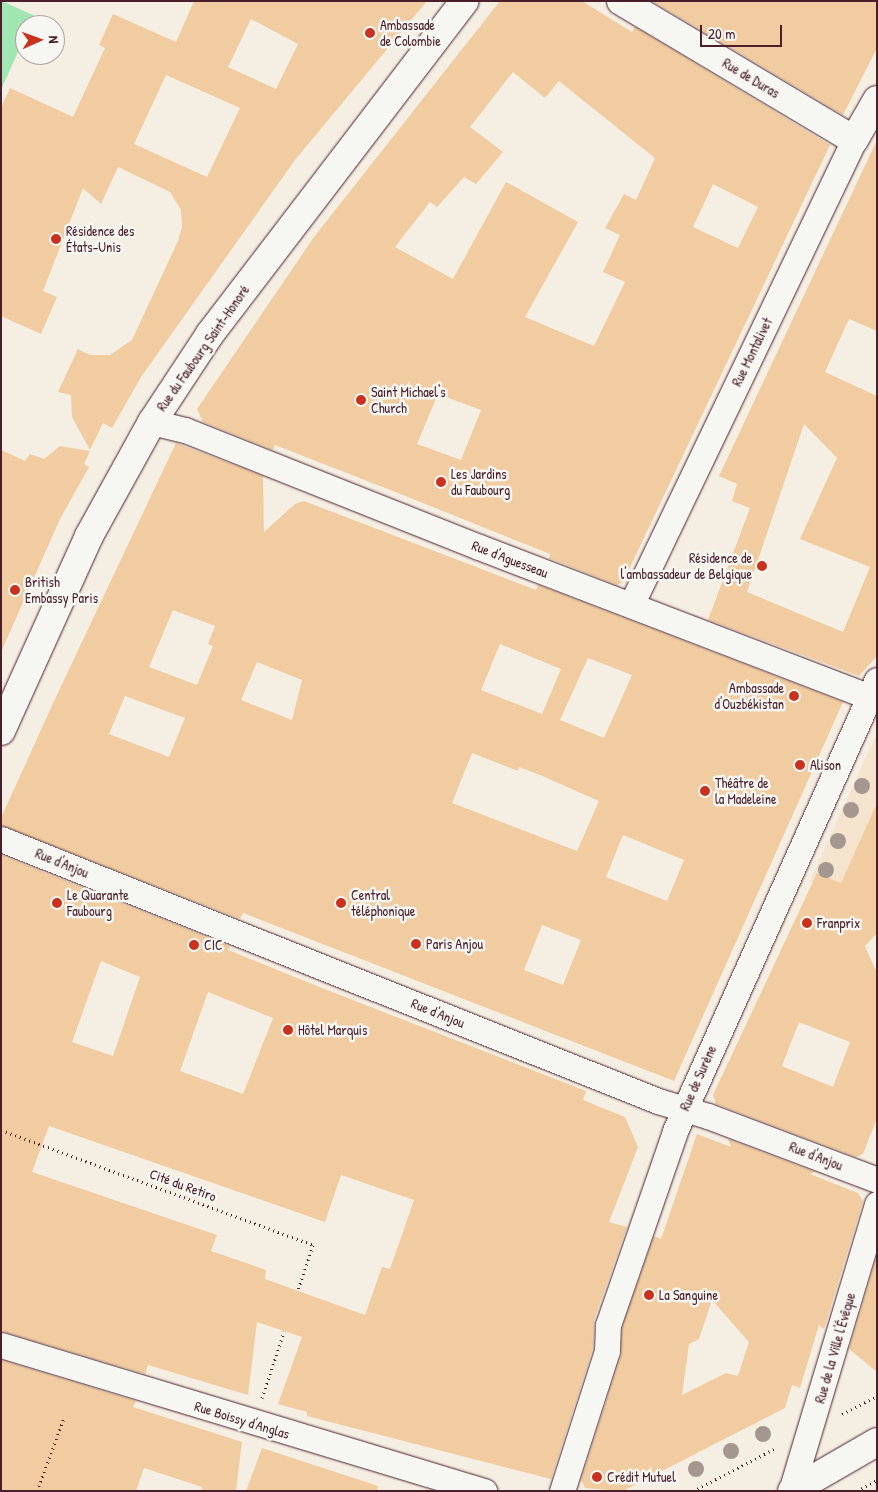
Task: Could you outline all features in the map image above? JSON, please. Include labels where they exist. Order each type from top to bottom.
[{"type":"street","name":"Rue du Faubourg Saint-Honoré","points":[[1,731],[89,536],[152,422],[210,334],[465,1]]},
{"type":"street","name":"Rue de Duras","points":[[621,1],[854,140]]},
{"type":"street","name":"Rue Montalivet","points":[[631,605],[854,140],[877,100]]},
{"type":"street","name":"Rue d'Aguesseau","points":[[152,422],[185,430],[631,605],[873,688]]},
{"type":"street","name":"Rue de Surène","points":[[562,1491],[607,1351],[608,1324],[684,1109],[873,688]]},
{"type":"street","name":"Rue d'Anjou","points":[[1,839],[658,1101],[877,1180]]},
{"type":"street","name":"Rue de la Ville l'Évêque","points":[[791,1491],[877,1204]]},
{"type":"street","name":"Rue Boissy d'Anglas","points":[[1,1346],[484,1491]]},
{"type":"street","points":[[791,1491],[877,1442]]},
{"type":"path","name":"Cité du Retiro","points":[[1,1130],[312,1245],[298,1290]]},
{"type":"path","points":[[261,1400],[284,1332]]},
{"type":"path","points":[[36,1491],[64,1418]]},
{"type":"path","points":[[857,1491],[877,1480]]},
{"type":"shaded area","points":[[877,736],[877,912],[810,881]]},
{"type":"green space","points":[[2,1],[33,15],[15,15],[15,58],[1,90]]},
{"type":"building","points":[[194,1],[427,1],[295,160],[141,377],[112,428],[103,423],[90,450],[72,417],[71,395],[58,392],[78,349],[90,355],[110,355],[132,340],[178,241],[182,227],[181,210],[170,192],[118,167],[101,204],[83,188],[43,291],[57,297],[41,334],[1,316],[1,108],[10,88],[73,117],[105,48],[99,45],[113,14],[176,42]],"holes":[[[251,19],[298,44],[276,89],[228,67]],[[166,75],[240,108],[207,177],[134,144]]]},
{"type":"building","points":[[500,1],[582,1],[632,32],[635,27],[830,145],[623,582],[617,585],[549,558],[550,554],[398,493],[275,445],[273,450],[203,422],[197,409],[314,237]],"holes":[[[513,72],[545,98],[559,81],[655,158],[636,200],[624,194],[605,228],[620,235],[603,272],[625,282],[594,346],[525,317],[578,222],[506,182],[453,279],[395,247],[430,202],[437,207],[464,177],[476,184],[503,152],[470,127]],[[713,184],[758,207],[738,248],[693,227]],[[438,394],[481,410],[461,460],[417,444]]]},
{"type":"building","points":[[652,1],[877,1],[877,48],[843,115]]},
{"type":"building","points":[[877,140],[877,331],[849,319],[825,372],[877,396],[877,656],[859,676],[708,620],[750,508],[732,501],[737,484],[719,476]],"holes":[[[804,424],[837,458],[800,539],[870,567],[843,632],[747,592]]]},
{"type":"building","points":[[176,443],[263,476],[264,532],[295,504],[304,501],[536,590],[538,585],[843,702],[674,1081],[243,913],[240,919],[1,825],[1,818]],"holes":[[[173,610],[215,626],[208,644],[213,646],[197,685],[149,667]],[[500,644],[561,669],[542,714],[481,690]],[[588,658],[632,675],[604,738],[560,720]],[[257,662],[302,680],[292,720],[241,700]],[[125,696],[185,718],[169,757],[109,734]],[[472,753],[518,771],[519,767],[599,801],[577,851],[452,803]],[[623,835],[684,860],[667,901],[606,877]],[[542,925],[581,940],[563,985],[524,970]]]},
{"type":"building","points":[[60,446],[90,451],[84,464],[89,467],[60,519],[1,652],[1,450],[25,461],[30,454],[44,459]]},
{"type":"building","points":[[877,803],[877,933],[865,946],[877,973],[877,1118],[863,1154],[856,1157],[716,1104],[713,1095],[817,873],[841,883]],"holes":[[[799,1022],[850,1042],[833,1087],[782,1066]]]},
{"type":"building","points":[[1,855],[230,946],[228,950],[322,988],[586,1091],[583,1100],[625,1117],[638,1147],[609,1222],[627,1227],[594,1320],[593,1348],[551,1479],[307,1416],[307,1412],[278,1404],[302,1337],[257,1322],[248,1395],[148,1365],[145,1374],[1,1331]],"holes":[[[101,961],[140,977],[113,1056],[72,1042]],[[208,992],[273,1018],[243,1094],[180,1071]],[[49,1126],[325,1222],[341,1175],[414,1200],[390,1269],[382,1267],[365,1315],[265,1279],[266,1270],[211,1251],[217,1235],[32,1172]]]},
{"type":"building","points":[[697,1134],[731,1147],[728,1139],[815,1172],[810,1174],[858,1193],[863,1201],[824,1329],[819,1325],[800,1388],[792,1385],[785,1408],[623,1491],[585,1488],[581,1480],[621,1355],[622,1328],[654,1236],[661,1239]],"holes":[[[712,1300],[749,1342],[738,1376],[726,1373],[682,1395],[689,1344],[699,1339]]]},
{"type":"building","points":[[877,1255],[877,1372],[849,1349]]},
{"type":"building","points":[[1,1360],[136,1401],[133,1407],[242,1442],[236,1491],[202,1491],[202,1487],[144,1468],[136,1491],[1,1491]]},
{"type":"building","points":[[262,1448],[378,1486],[377,1491],[246,1491]]},
{"type":"place","name":"Ambassade de Colombie","points":[[370,33]]},
{"type":"place","name":"Résidence des États-Unis","points":[[56,239]]},
{"type":"place","name":"Saint Michael's Church","points":[[361,400]]},
{"type":"place","name":"Les Jardins du Faubourg","points":[[441,482]]},
{"type":"place","name":"Résidence de l'ambassadeur de Belgique","points":[[762,566]]},
{"type":"place","name":"British Embassy Paris","points":[[15,590]]},
{"type":"place","name":"Ambassade d'Ouzbékistan","points":[[794,696]]},
{"type":"place","name":"Alison","points":[[800,765]]},
{"type":"place","name":"Théâtre de la Madeleine","points":[[705,791]]},
{"type":"place","name":"Le Quarante Faubourg","points":[[57,903]]},
{"type":"place","name":"Central téléphonique","points":[[341,903]]},
{"type":"place","name":"Franprix","points":[[807,923]]},
{"type":"place","name":"Paris Anjou","points":[[416,944]]},
{"type":"place","name":"CIC","points":[[194,945]]},
{"type":"place","name":"Hôtel Marquis","points":[[288,1030]]},
{"type":"place","name":"La Sanguine","points":[[649,1295]]},
{"type":"place","name":"Crédit Mutuel","points":[[597,1477]]}]
